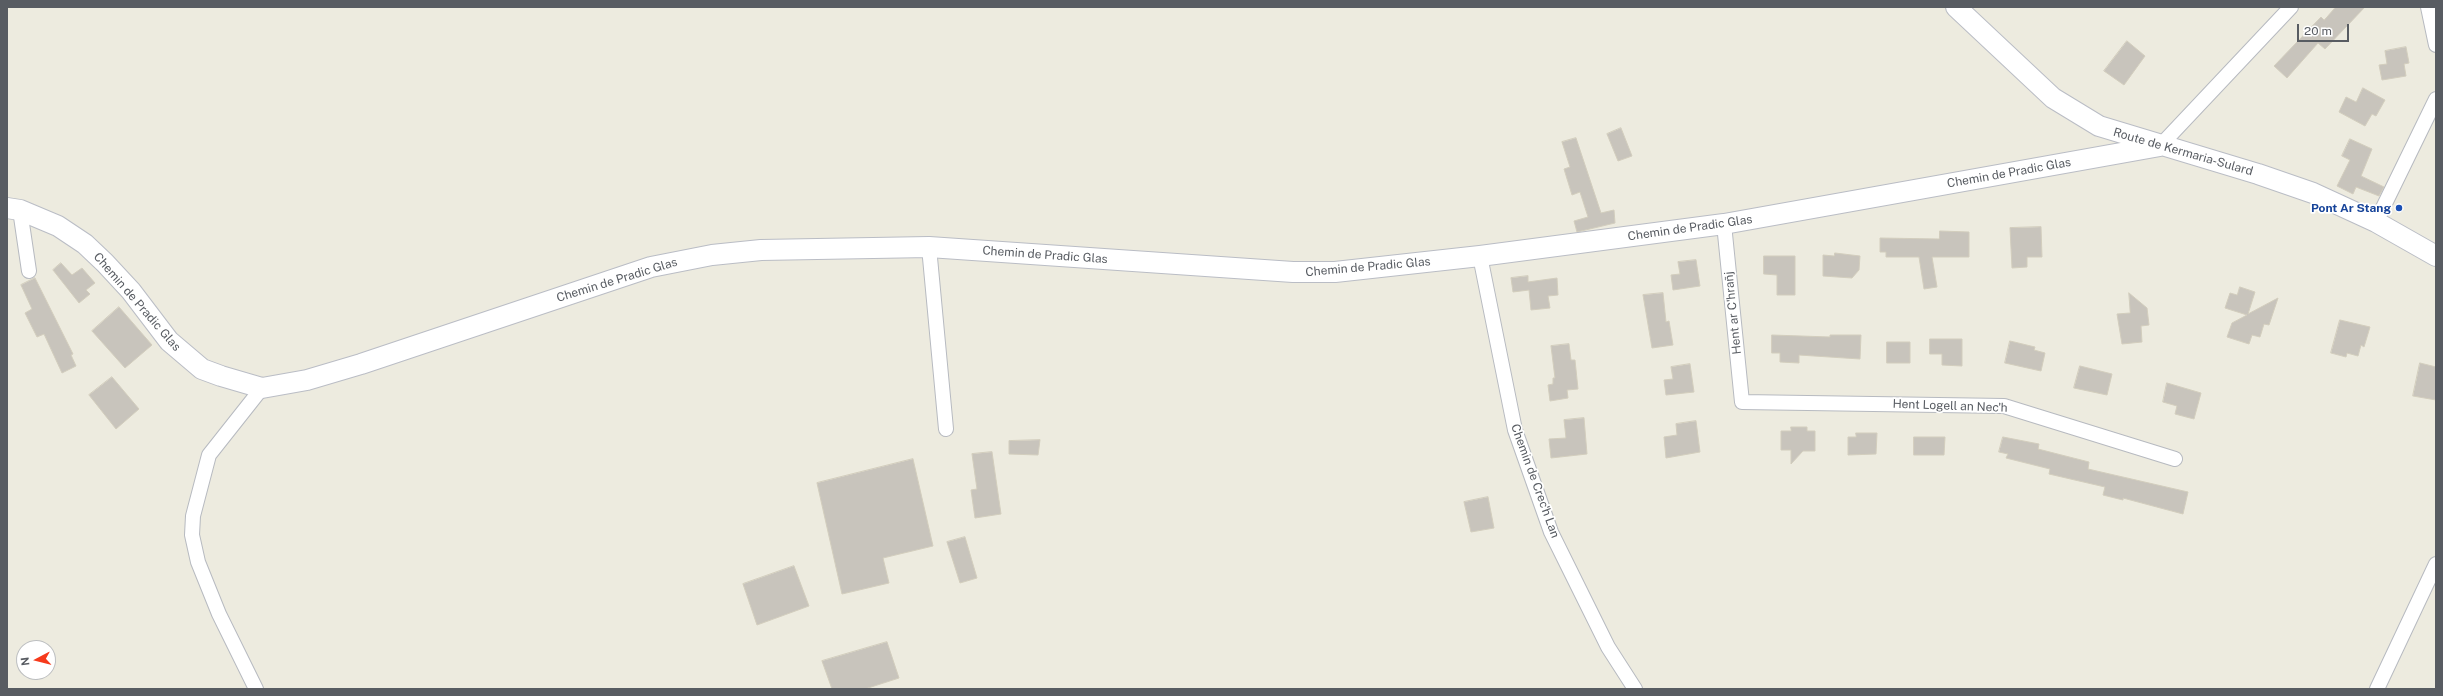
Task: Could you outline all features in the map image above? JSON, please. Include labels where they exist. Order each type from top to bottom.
[{"type":"street","name":"Route de Kermaria-Sulard","points":[[1956,7],[2053,98],[2099,126],[2160,146],[2258,174],[2313,193],[2376,222],[2436,256]]},
{"type":"street","points":[[2160,146],[2290,7]]},
{"type":"street","points":[[2428,7],[2436,45]]},
{"type":"street","points":[[2376,222],[2436,98]]},
{"type":"street","name":"Chemin de Pradic Glas","points":[[13,209],[58,226],[85,244],[105,263],[169,341],[187,358],[202,369],[262,388],[307,380],[361,364],[651,267],[682,260],[762,250],[929,247],[1311,273],[1480,256],[1724,224],[2160,146]]},
{"type":"street","points":[[13,209],[29,271]]},
{"type":"street","name":"Hent ar C'hrañj","points":[[1724,224],[1742,402]]},
{"type":"street","points":[[929,247],[946,429]]},
{"type":"street","name":"Chemin de Crec'h Lan","points":[[1480,256],[1515,430],[1546,517],[1608,647],[1635,689]]},
{"type":"street","points":[[256,689],[220,614],[198,562],[192,535],[194,509],[209,454],[262,388]]},
{"type":"street","name":"Hent Logell an Nec'h","points":[[1742,402],[2004,406],[2175,459]]},
{"type":"street","points":[[2377,689],[2436,564]]},
{"type":"building","points":[[2336,7],[2365,7],[2325,49],[2318,43],[2287,78],[2274,66],[2321,17],[2324,20]]},
{"type":"building","points":[[2127,41],[2145,56],[2124,85],[2104,71]]},
{"type":"building","points":[[2406,47],[2409,63],[2404,64],[2406,76],[2382,80],[2379,65],[2387,64],[2385,51]]},
{"type":"building","points":[[2363,88],[2385,100],[2376,116],[2372,114],[2365,126],[2339,112],[2346,97],[2356,102]]},
{"type":"building","points":[[1621,128],[1632,156],[1618,161],[1607,134]]},
{"type":"building","points":[[1576,138],[1601,213],[1614,210],[1615,223],[1577,232],[1574,221],[1588,217],[1580,192],[1572,195],[1564,169],[1570,167],[1562,142]]},
{"type":"building","points":[[2350,139],[2372,149],[2361,176],[2384,187],[2379,196],[2356,187],[2353,194],[2337,186],[2350,160],[2342,156]]},
{"type":"building","points":[[2041,227],[2042,257],[2027,257],[2027,267],[2012,268],[2010,228]]},
{"type":"building","points":[[1940,231],[1969,232],[1969,257],[1932,257],[1937,287],[1924,289],[1919,257],[1886,257],[1886,252],[1880,252],[1880,238],[1939,239]]},
{"type":"building","points":[[1835,253],[1860,256],[1859,270],[1852,278],[1823,276],[1823,255],[1834,256]]},
{"type":"building","points":[[1764,256],[1795,256],[1795,295],[1777,295],[1777,275],[1764,274]]},
{"type":"building","points":[[1696,260],[1700,286],[1673,290],[1671,275],[1680,274],[1678,262]]},
{"type":"building","points":[[61,263],[72,275],[82,268],[95,283],[86,290],[90,294],[79,303],[53,270]]},
{"type":"building","points":[[1528,276],[1528,282],[1557,278],[1558,295],[1548,296],[1550,308],[1531,310],[1529,290],[1513,292],[1511,278]]},
{"type":"building","points":[[35,278],[73,354],[71,355],[76,366],[62,373],[44,334],[37,337],[25,313],[32,309],[21,285]]},
{"type":"building","points":[[2240,287],[2255,292],[2248,314],[2278,298],[2269,325],[2264,324],[2260,337],[2252,335],[2249,344],[2227,337],[2232,323],[2247,315],[2225,308],[2230,293],[2237,295]]},
{"type":"building","points":[[1663,293],[1666,322],[1669,321],[1673,345],[1652,348],[1643,295]]},
{"type":"building","points":[[2129,293],[2147,308],[2149,325],[2141,326],[2142,342],[2122,344],[2117,314],[2130,313]]},
{"type":"building","points":[[119,307],[152,345],[125,368],[92,331]]},
{"type":"building","points":[[2340,320],[2370,327],[2364,347],[2361,345],[2358,356],[2347,353],[2346,357],[2331,353]]},
{"type":"building","points":[[1772,335],[1830,337],[1830,335],[1861,335],[1860,359],[1799,355],[1799,363],[1780,362],[1780,353],[1772,353]]},
{"type":"building","points":[[1930,339],[1962,339],[1962,366],[1942,365],[1942,354],[1930,354]]},
{"type":"building","points":[[2010,341],[2035,347],[2034,350],[2045,353],[2041,371],[2005,363]]},
{"type":"building","points":[[1887,342],[1910,342],[1910,363],[1887,363]]},
{"type":"building","points":[[1569,344],[1571,360],[1575,360],[1578,389],[1567,390],[1568,398],[1550,401],[1548,385],[1553,384],[1553,378],[1555,378],[1551,346]]},
{"type":"building","points":[[2420,363],[2436,367],[2436,400],[2413,396]]},
{"type":"building","points":[[1690,364],[1694,392],[1666,395],[1664,380],[1673,379],[1671,367]]},
{"type":"building","points":[[2080,366],[2112,374],[2107,395],[2074,388]]},
{"type":"building","points":[[112,377],[139,409],[116,429],[89,395]]},
{"type":"building","points":[[2167,383],[2201,393],[2194,419],[2175,414],[2177,406],[2163,402]]},
{"type":"building","points":[[1584,418],[1587,454],[1551,458],[1549,439],[1566,438],[1564,420]]},
{"type":"building","points":[[1696,421],[1700,452],[1666,458],[1664,437],[1677,435],[1676,424]]},
{"type":"building","points":[[1791,427],[1807,427],[1807,431],[1815,431],[1815,451],[1803,451],[1791,464],[1791,450],[1781,450],[1781,431],[1791,431]]},
{"type":"building","points":[[1856,433],[1877,433],[1876,454],[1848,455],[1848,437],[1856,437]]},
{"type":"building","points":[[1914,437],[1945,437],[1944,455],[1914,455]]},
{"type":"building","points":[[2003,437],[2039,444],[2038,449],[2089,462],[2088,469],[2188,492],[2183,514],[2123,498],[2123,500],[2103,495],[2105,487],[2049,474],[2050,469],[2006,458],[2008,454],[1999,452]]},
{"type":"building","points":[[1040,440],[1038,455],[1009,454],[1009,441]]},
{"type":"building","points":[[992,452],[1001,514],[975,518],[971,490],[977,489],[972,454]]},
{"type":"building","points":[[913,459],[933,546],[883,558],[889,583],[842,594],[817,483]]},
{"type":"building","points":[[1488,497],[1494,528],[1471,532],[1464,502]]},
{"type":"building","points":[[965,537],[977,578],[960,583],[947,542]]},
{"type":"building","points":[[794,566],[809,606],[757,625],[743,584]]},
{"type":"building","points":[[887,642],[899,678],[865,689],[832,689],[822,661]]},
{"type":"place","name":"Pont Ar Stang","points":[[2399,208]]}]
